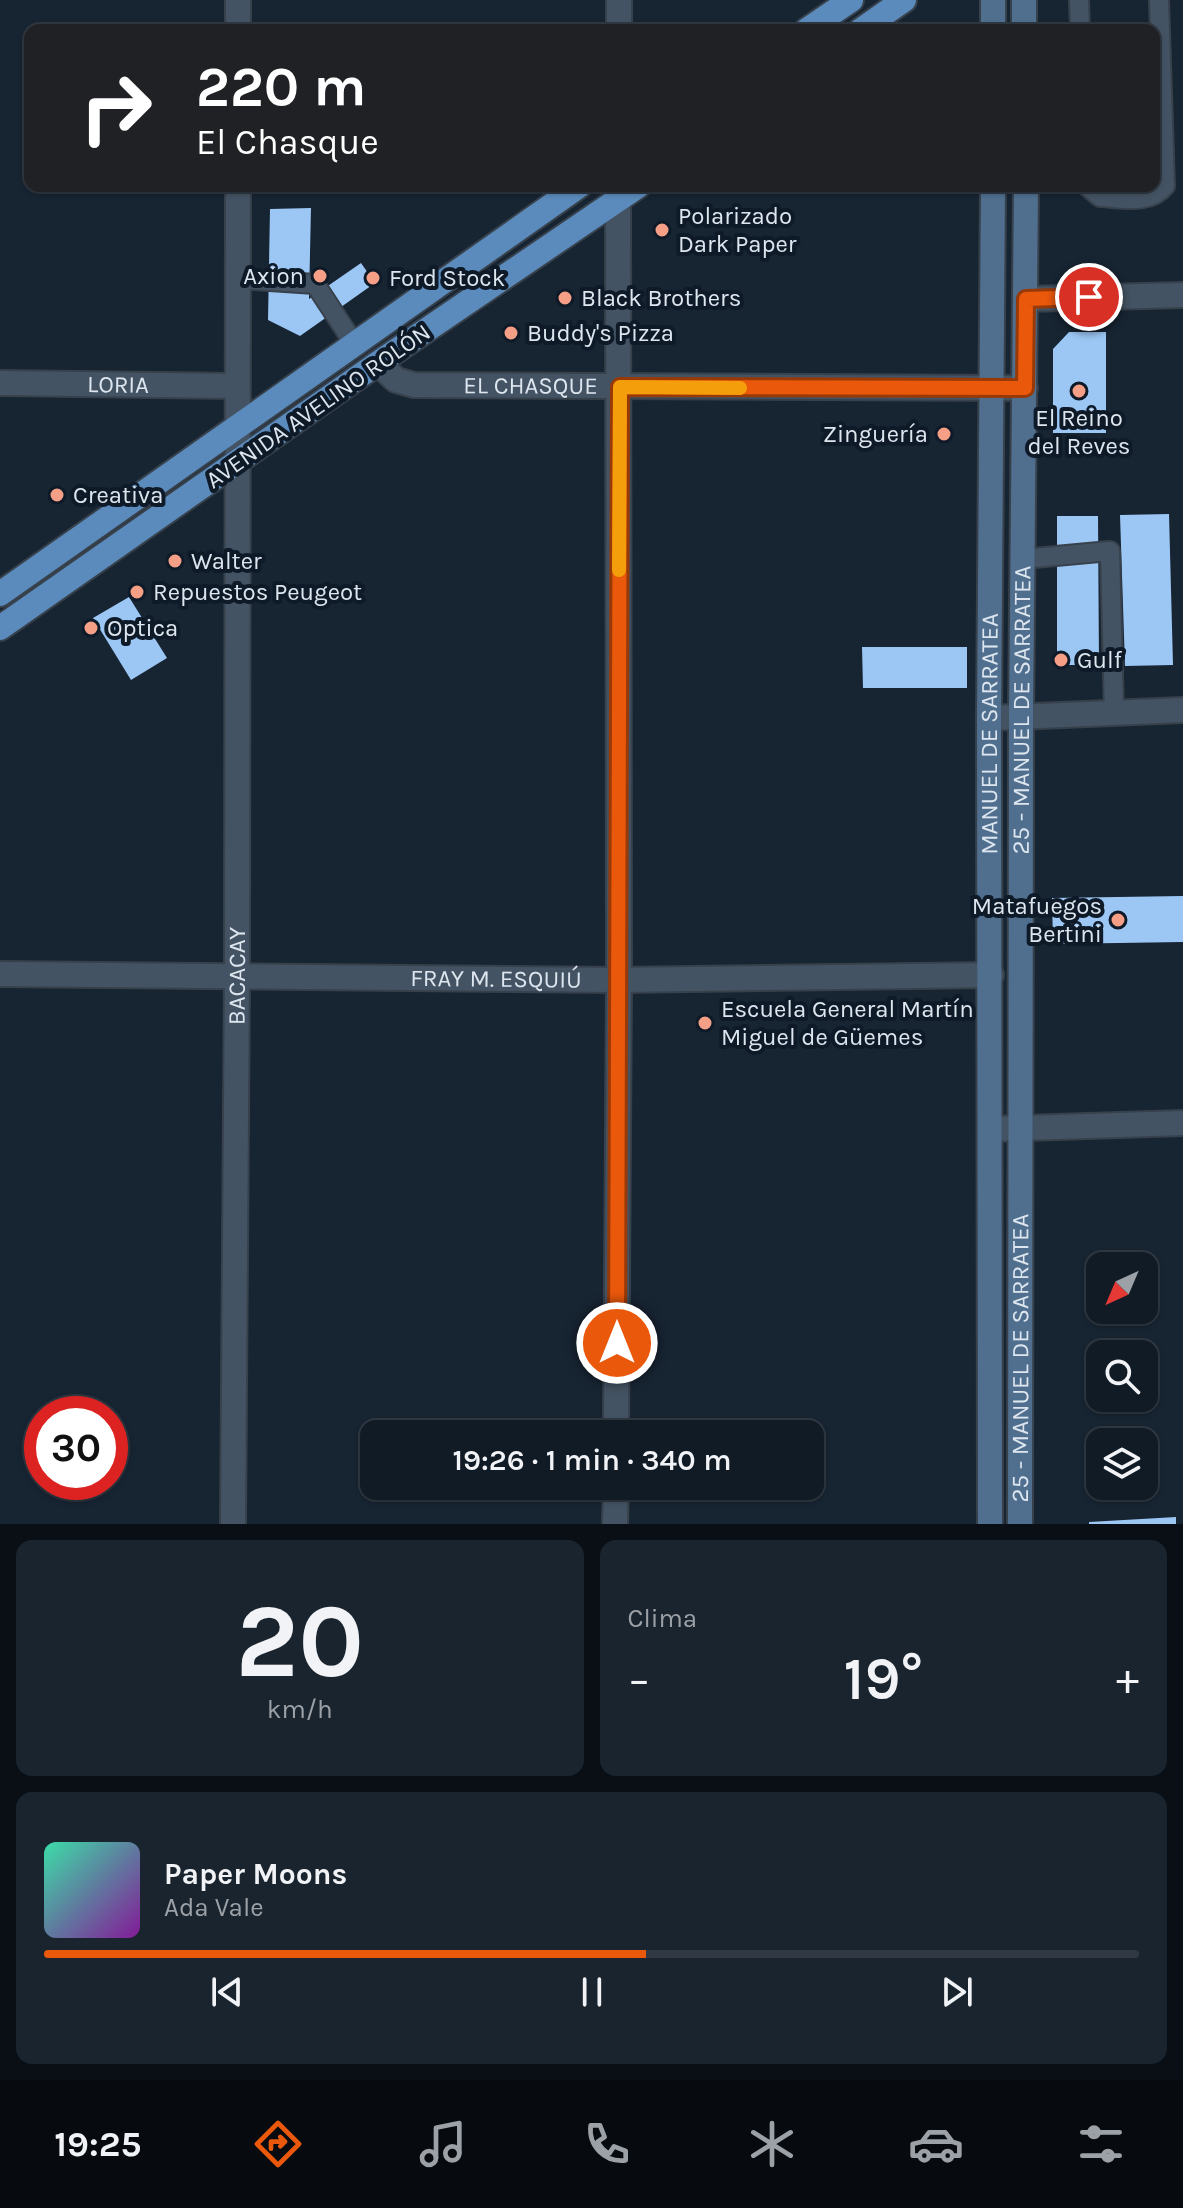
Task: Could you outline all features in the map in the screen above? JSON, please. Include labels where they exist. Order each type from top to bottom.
[{"type":"main road","points":[[816,24],[851,0]]},
{"type":"main road","points":[[870,24],[904,0]]},
{"type":"main road","points":[[993,0],[993,24]]},
{"type":"main road","points":[[1024,0],[1024,24]]},
{"type":"main road","name":"AVENIDA AVELINO ROLÓN","points":[[0,594],[571,192]]},
{"type":"main road","name":"AVENIDA AVELINO ROLÓN","points":[[0,628],[622,192]]},
{"type":"main road","name":"MANUEL DE SARRATEA","points":[[990,1524],[989,718],[993,192]]},
{"type":"main road","name":"25 - MANUEL DE SARRATEA","points":[[1020,1524],[1021,716],[1026,192]]},
{"type":"street","points":[[238,0],[238,24]]},
{"type":"street","points":[[619,0],[619,24]]},
{"type":"street","name":"BACACAY","points":[[233,1524],[238,192]]},
{"type":"street","points":[[616,1420],[620,387],[625,192]]},
{"type":"street","points":[[1026,299],[1183,295]]},
{"type":"street","name":"EL CHASQUE","points":[[378,363],[396,380],[414,385],[1025,388]]},
{"type":"street","name":"LORIA","points":[[0,383],[237,386]]},
{"type":"street","points":[[989,718],[1183,710]]},
{"type":"street","name":"FRAY M. ESQUIÚ","points":[[0,974],[619,980],[991,975]]},
{"type":"street","points":[[991,1129],[1183,1123]]},
{"type":"street","points":[[615,1524],[616,1500]]},
{"type":"lane","points":[[1079,0],[1080,24]]},
{"type":"lane","points":[[1159,0],[1160,24]]},
{"type":"lane","points":[[1160,31],[1165,186],[1160,190]]},
{"type":"lane","points":[[1094,192],[1100,197],[1150,198],[1158,192]]},
{"type":"lane","points":[[238,279],[315,284],[355,345]]},
{"type":"lane","points":[[1023,559],[1110,551],[1114,712]]},
{"type":"building","points":[[311,208],[309,299],[361,263],[375,283],[300,336],[268,320],[270,209]]},
{"type":"building","name":"El Reino del Reves","points":[[1069,332],[1106,332],[1106,433],[1053,433],[1053,349]]},
{"type":"building","points":[[1169,514],[1173,665],[1125,666],[1120,515]]},
{"type":"building","points":[[1057,516],[1098,516],[1099,665],[1057,665]]},
{"type":"building","points":[[129,597],[167,658],[131,680],[93,618]]},
{"type":"building","points":[[862,647],[967,647],[967,688],[863,688]]},
{"type":"building","name":"Matafuegos Bertini","points":[[1183,896],[1183,942],[1053,944],[1052,898]]},
{"type":"building","points":[[1176,1517],[1176,1524],[1089,1524],[1089,1522]]},
{"type":"slow traffic","points":[[619,570],[620,387],[740,388]]},
{"type":"place","name":"Polarizado Dark Paper","points":[[662,230]]},
{"type":"place","name":"Axion","points":[[320,276]]},
{"type":"place","name":"Ford Stock","points":[[373,278]]},
{"type":"place","name":"Black Brothers","points":[[565,298]]},
{"type":"place","name":"Buddy's Pizza","points":[[511,333]]},
{"type":"place","name":"El Reino del Reves","points":[[1079,391]]},
{"type":"place","name":"Zinguería","points":[[944,434]]},
{"type":"place","name":"Creativa","points":[[57,495]]},
{"type":"place","name":"Walter","points":[[175,561]]},
{"type":"place","name":"Repuestos Peugeot","points":[[137,592]]},
{"type":"place","name":"Optica","points":[[91,628]]},
{"type":"place","name":"Gulf","points":[[1061,660]]},
{"type":"place","name":"Matafuegos Bertini","points":[[1118,920]]},
{"type":"place","name":"Escuela General Martín Miguel de Güemes","points":[[705,1023]]},
{"type":"route","points":[[617,1343],[620,387],[1025,388],[1026,299],[1089,297]]}]
